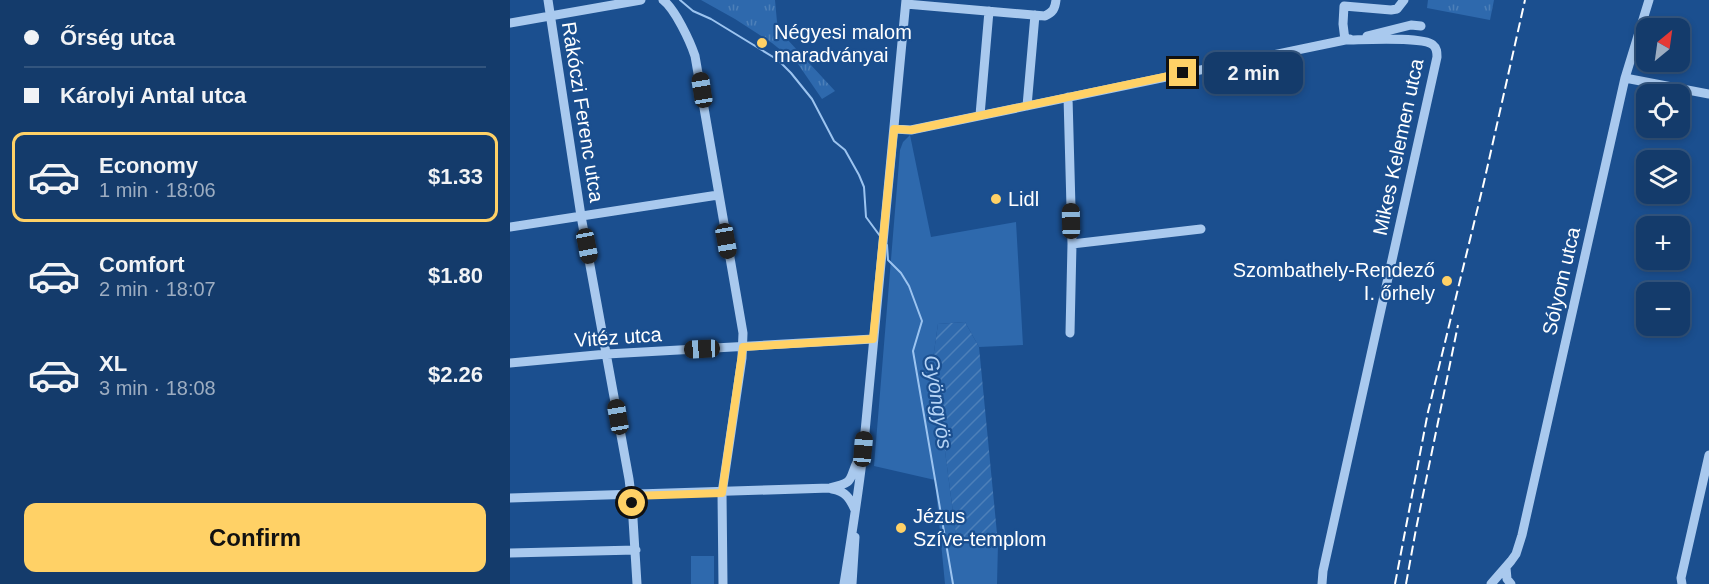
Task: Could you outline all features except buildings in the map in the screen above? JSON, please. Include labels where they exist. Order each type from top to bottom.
[{"type":"street","name":"Rákóczi Ferenc utca","points":[[548,0],[581,216],[631,496],[637,584]]},
{"type":"street","points":[[510,24],[641,0]]},
{"type":"street","points":[[663,0],[670,6],[695,56],[743,333],[743,347],[722,493],[723,584]]},
{"type":"street","points":[[844,584],[863,453],[906,2],[1045,16],[1056,7],[1056,0]]},
{"type":"street","points":[[1345,40],[1344,6],[1391,10],[1397,9],[1404,0]]},
{"type":"street","name":"Sólyom utca","points":[[1491,584],[1516,554],[1522,535],[1625,78],[1649,0]]},
{"type":"street","points":[[980,115],[989,11]]},
{"type":"street","points":[[1026,106],[1035,15]]},
{"type":"street","points":[[894,129],[911,130],[1411,25],[1421,26]]},
{"type":"street","name":"Mikes Kelemen utca","points":[[1322,584],[1437,57],[1436,48],[1431,43],[1419,39],[1345,40]]},
{"type":"street","points":[[1625,78],[1709,94]]},
{"type":"street","points":[[1068,97],[1072,244],[1070,333]]},
{"type":"street","points":[[510,227],[718,195]]},
{"type":"street","points":[[1072,244],[1201,229]]},
{"type":"street","name":"Vitéz utca","points":[[510,363],[607,354],[873,339]]},
{"type":"street","points":[[510,498],[830,488],[848,482],[854,475],[856,462],[863,453]]},
{"type":"street","points":[[1682,584],[1681,578],[1709,455]]},
{"type":"street","points":[[830,488],[844,492],[856,513]]},
{"type":"street","points":[[852,584],[856,544],[854,525]]},
{"type":"street","points":[[510,553],[636,550]]},
{"type":"street","points":[[1506,568],[1510,584]]},
{"type":"green space","points":[[701,0],[775,0],[777,22],[786,38],[835,91],[822,99],[798,64],[772,43]]},
{"type":"green space","points":[[1428,0],[1494,0],[1490,20],[1427,8]]},
{"type":"green space","points":[[910,135],[931,237],[1016,222],[1023,345],[979,347],[965,322],[938,324],[933,359],[957,543],[998,544],[997,584],[945,584],[935,480],[874,466],[900,150],[903,142]]},
{"type":"green space","points":[[965,322],[979,347],[998,544],[957,543],[933,359],[938,324]]},
{"type":"green space","points":[[691,556],[714,556],[714,584],[691,584]]},
{"type":"waterway","name":"Gyöngyös","points":[[680,0],[693,11],[711,19],[778,60],[791,73],[812,99],[834,141],[845,150],[859,175],[864,187],[866,217],[880,236]]},
{"type":"waterway","name":"Gyöngyös","points":[[887,245],[888,260],[901,273],[909,286],[922,321],[913,351],[953,584]]},
{"type":"railway","points":[[1395,584],[1428,412],[1484,182],[1525,0]]},
{"type":"railway","points":[[1406,584],[1458,325]]},
{"type":"place","name":"Négyesi malom maradványai","points":[[762,43]]},
{"type":"place","name":"Lidl","points":[[996,199]]},
{"type":"place","name":"Szombathely-Rendező I. őrhely","points":[[1447,281]]},
{"type":"place","name":"Jézus Szíve-templom","points":[[901,528]]},
{"type":"route","points":[[632,503],[631,496],[722,493],[743,347],[873,339],[894,129],[911,130],[1183,73]]}]
